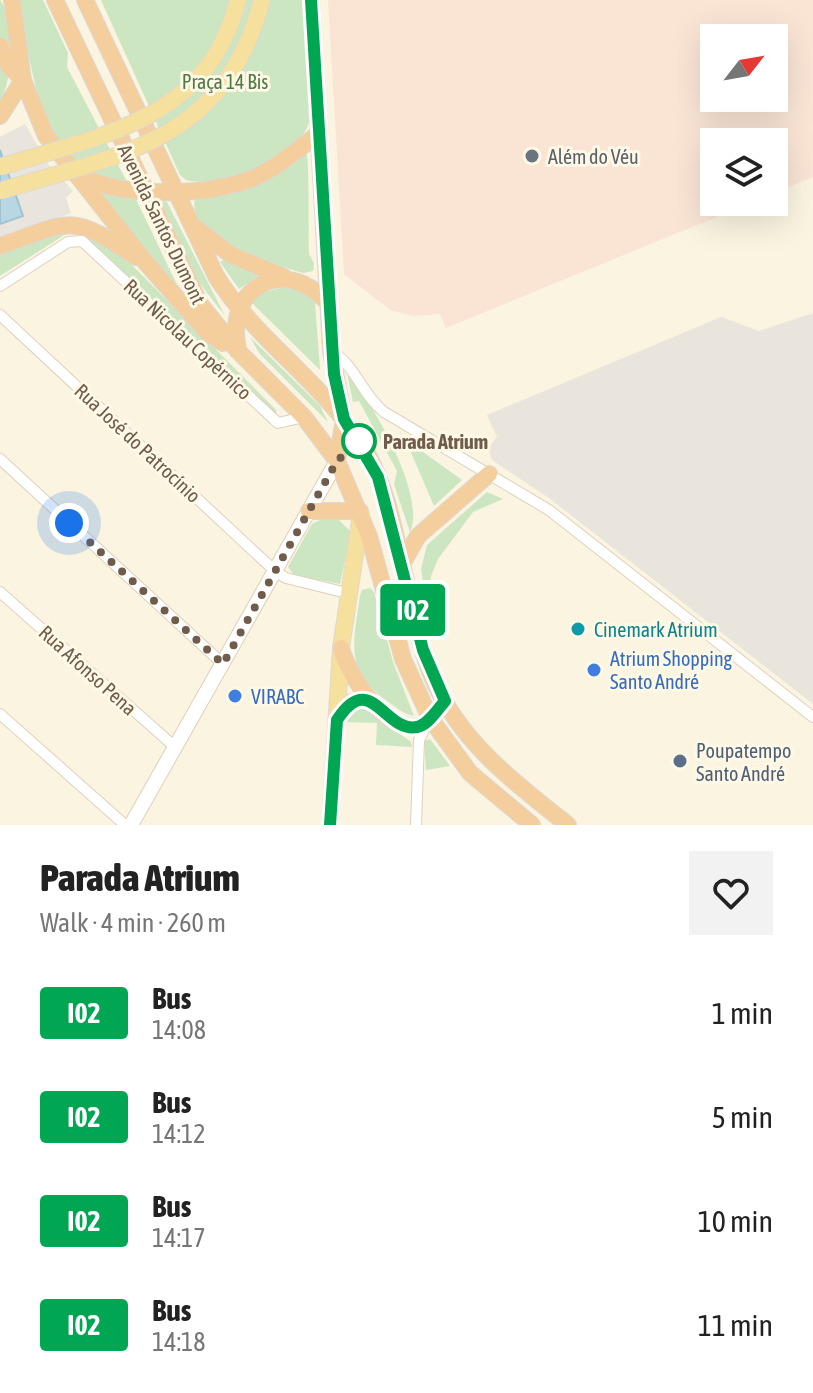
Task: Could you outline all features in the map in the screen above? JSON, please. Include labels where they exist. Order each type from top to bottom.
[{"type":"highway","points":[[12,0],[23,80],[39,123],[72,171],[147,264],[208,333],[238,351]]},
{"type":"highway","name":"Avenida Santos Dumont","points":[[55,0],[187,283],[238,351],[304,417],[337,461],[360,512],[403,659],[430,718],[470,773],[532,825]]},
{"type":"highway","points":[[311,0],[331,351],[344,419],[378,477],[423,650],[445,701],[489,760],[568,825]]},
{"type":"highway","name":"Avenida Santos Dumont","points":[[89,4],[216,276],[239,307],[329,398],[344,419]]},
{"type":"highway","points":[[0,46],[9,66],[23,80]]},
{"type":"highway","points":[[0,116],[23,80]]},
{"type":"highway","points":[[72,171],[100,185],[144,191],[221,187],[245,181],[285,159],[319,133]]},
{"type":"highway","points":[[190,222],[223,251],[284,277],[305,282],[328,303]]},
{"type":"highway","points":[[0,246],[66,224],[79,224],[101,234],[147,264]]},
{"type":"highway","points":[[238,351],[235,328],[239,307],[251,292],[284,277]]},
{"type":"highway","points":[[337,461],[344,419]]},
{"type":"highway","points":[[402,564],[421,533],[489,474]]},
{"type":"highway","points":[[309,511],[360,512]]},
{"type":"highway","points":[[341,648],[349,672],[368,700],[409,727],[421,726],[445,701]]},
{"type":"main road","points":[[0,167],[119,130],[170,105],[200,78],[219,52],[238,0]]},
{"type":"main road","points":[[0,191],[120,154],[159,139],[191,119],[218,93],[240,62],[262,0]]},
{"type":"main road","points":[[131,825],[337,461]]},
{"type":"main road","points":[[330,825],[341,648],[351,594],[360,512]]},
{"type":"main road","points":[[337,720],[352,702],[368,700]]},
{"type":"street","name":"Rua Nicolau Copérnico","points":[[0,286],[68,242],[77,240],[86,244],[278,423],[304,417]]},
{"type":"street","name":"Rua José do Patrocínio","points":[[0,315],[276,572]]},
{"type":"street","points":[[331,351],[345,361],[378,408],[549,510],[813,717]]},
{"type":"street","points":[[0,459],[223,664]]},
{"type":"street","points":[[276,572],[286,578],[351,594]]},
{"type":"street","name":"Rua Afonso Pena","points":[[0,592],[175,747]]},
{"type":"street","points":[[0,714],[125,825]]},
{"type":"street","points":[[416,825],[419,740],[430,718]]},
{"type":"shaded area","points":[[328,0],[813,0],[813,177],[788,187],[788,128],[700,128],[700,216],[719,216],[446,328],[440,314],[413,316],[390,310],[344,274]]},
{"type":"shaded area","points":[[25,124],[48,164],[73,191],[66,198],[71,213],[0,239],[0,137]]},
{"type":"shaded area","points":[[813,313],[813,704],[549,498],[492,460],[488,448],[497,437],[487,415],[721,317],[759,331]]},
{"type":"green space","points":[[0,0],[8,20],[11,49],[8,78],[0,101]]},
{"type":"green space","points":[[20,0],[43,0],[68,53],[67,67],[127,182],[102,180],[81,170],[64,152],[41,103],[27,47]]},
{"type":"green space","name":"Praça 14 Bis","points":[[101,0],[302,0],[309,122],[303,135],[291,147],[256,168],[218,180],[186,180],[180,175]]},
{"type":"green space","points":[[306,152],[309,254],[314,263],[313,271],[303,273],[254,257],[217,238],[204,227],[196,213],[195,198],[266,180]]},
{"type":"green space","points":[[98,193],[135,197],[177,288]]},
{"type":"green space","points":[[167,202],[225,316],[198,281],[161,204]]},
{"type":"green space","points":[[64,231],[79,232],[124,257],[276,410],[277,417],[84,235],[66,234],[0,276],[0,252]]},
{"type":"green space","points":[[223,260],[259,275],[239,289],[220,262]]},
{"type":"green space","points":[[284,287],[299,288],[315,302],[320,370],[252,303],[261,293]]},
{"type":"green space","points":[[250,337],[320,406],[328,422],[259,353]]},
{"type":"green space","points":[[347,373],[382,426],[404,473],[411,496],[413,516],[410,532],[394,484],[397,471],[359,401],[353,402]]},
{"type":"green space","points":[[407,443],[462,480],[434,506]]},
{"type":"green space","points":[[487,492],[503,499],[473,512],[438,559],[431,576],[428,613],[421,569],[427,545]]},
{"type":"green space","points":[[326,517],[337,518],[351,532],[340,584],[294,575],[288,567],[312,524]]},
{"type":"green space","points":[[370,588],[374,592],[393,662],[414,716],[406,714],[373,689],[358,666],[354,641],[360,595],[362,590]]},
{"type":"green space","points":[[364,708],[411,742],[412,747],[376,745],[377,723],[343,722],[350,710]]},
{"type":"green space","points":[[430,739],[450,766],[426,770],[424,741]]},
{"type":"water","points":[[0,150],[23,216],[0,224]]},
{"type":"bus line","name":"I02","points":[[311,0],[334,374],[344,419],[365,450],[378,477],[423,650],[445,701],[425,724],[416,727],[403,724],[368,700],[357,700],[347,707],[337,720],[330,825]]},
{"type":"place","name":"Além do Véu","points":[[532,156]]},
{"type":"place","name":"Parada Atrium","points":[[359,441]]},
{"type":"place","name":"Cinemark Atrium","points":[[578,629]]},
{"type":"place","name":"Atrium Shopping Santo André","points":[[594,670]]},
{"type":"place","name":"VIRABC","points":[[235,696]]},
{"type":"place","name":"Poupatempo Santo André","points":[[680,761]]},
{"type":"route","points":[[69,523],[223,664],[337,461],[359,441]]}]
